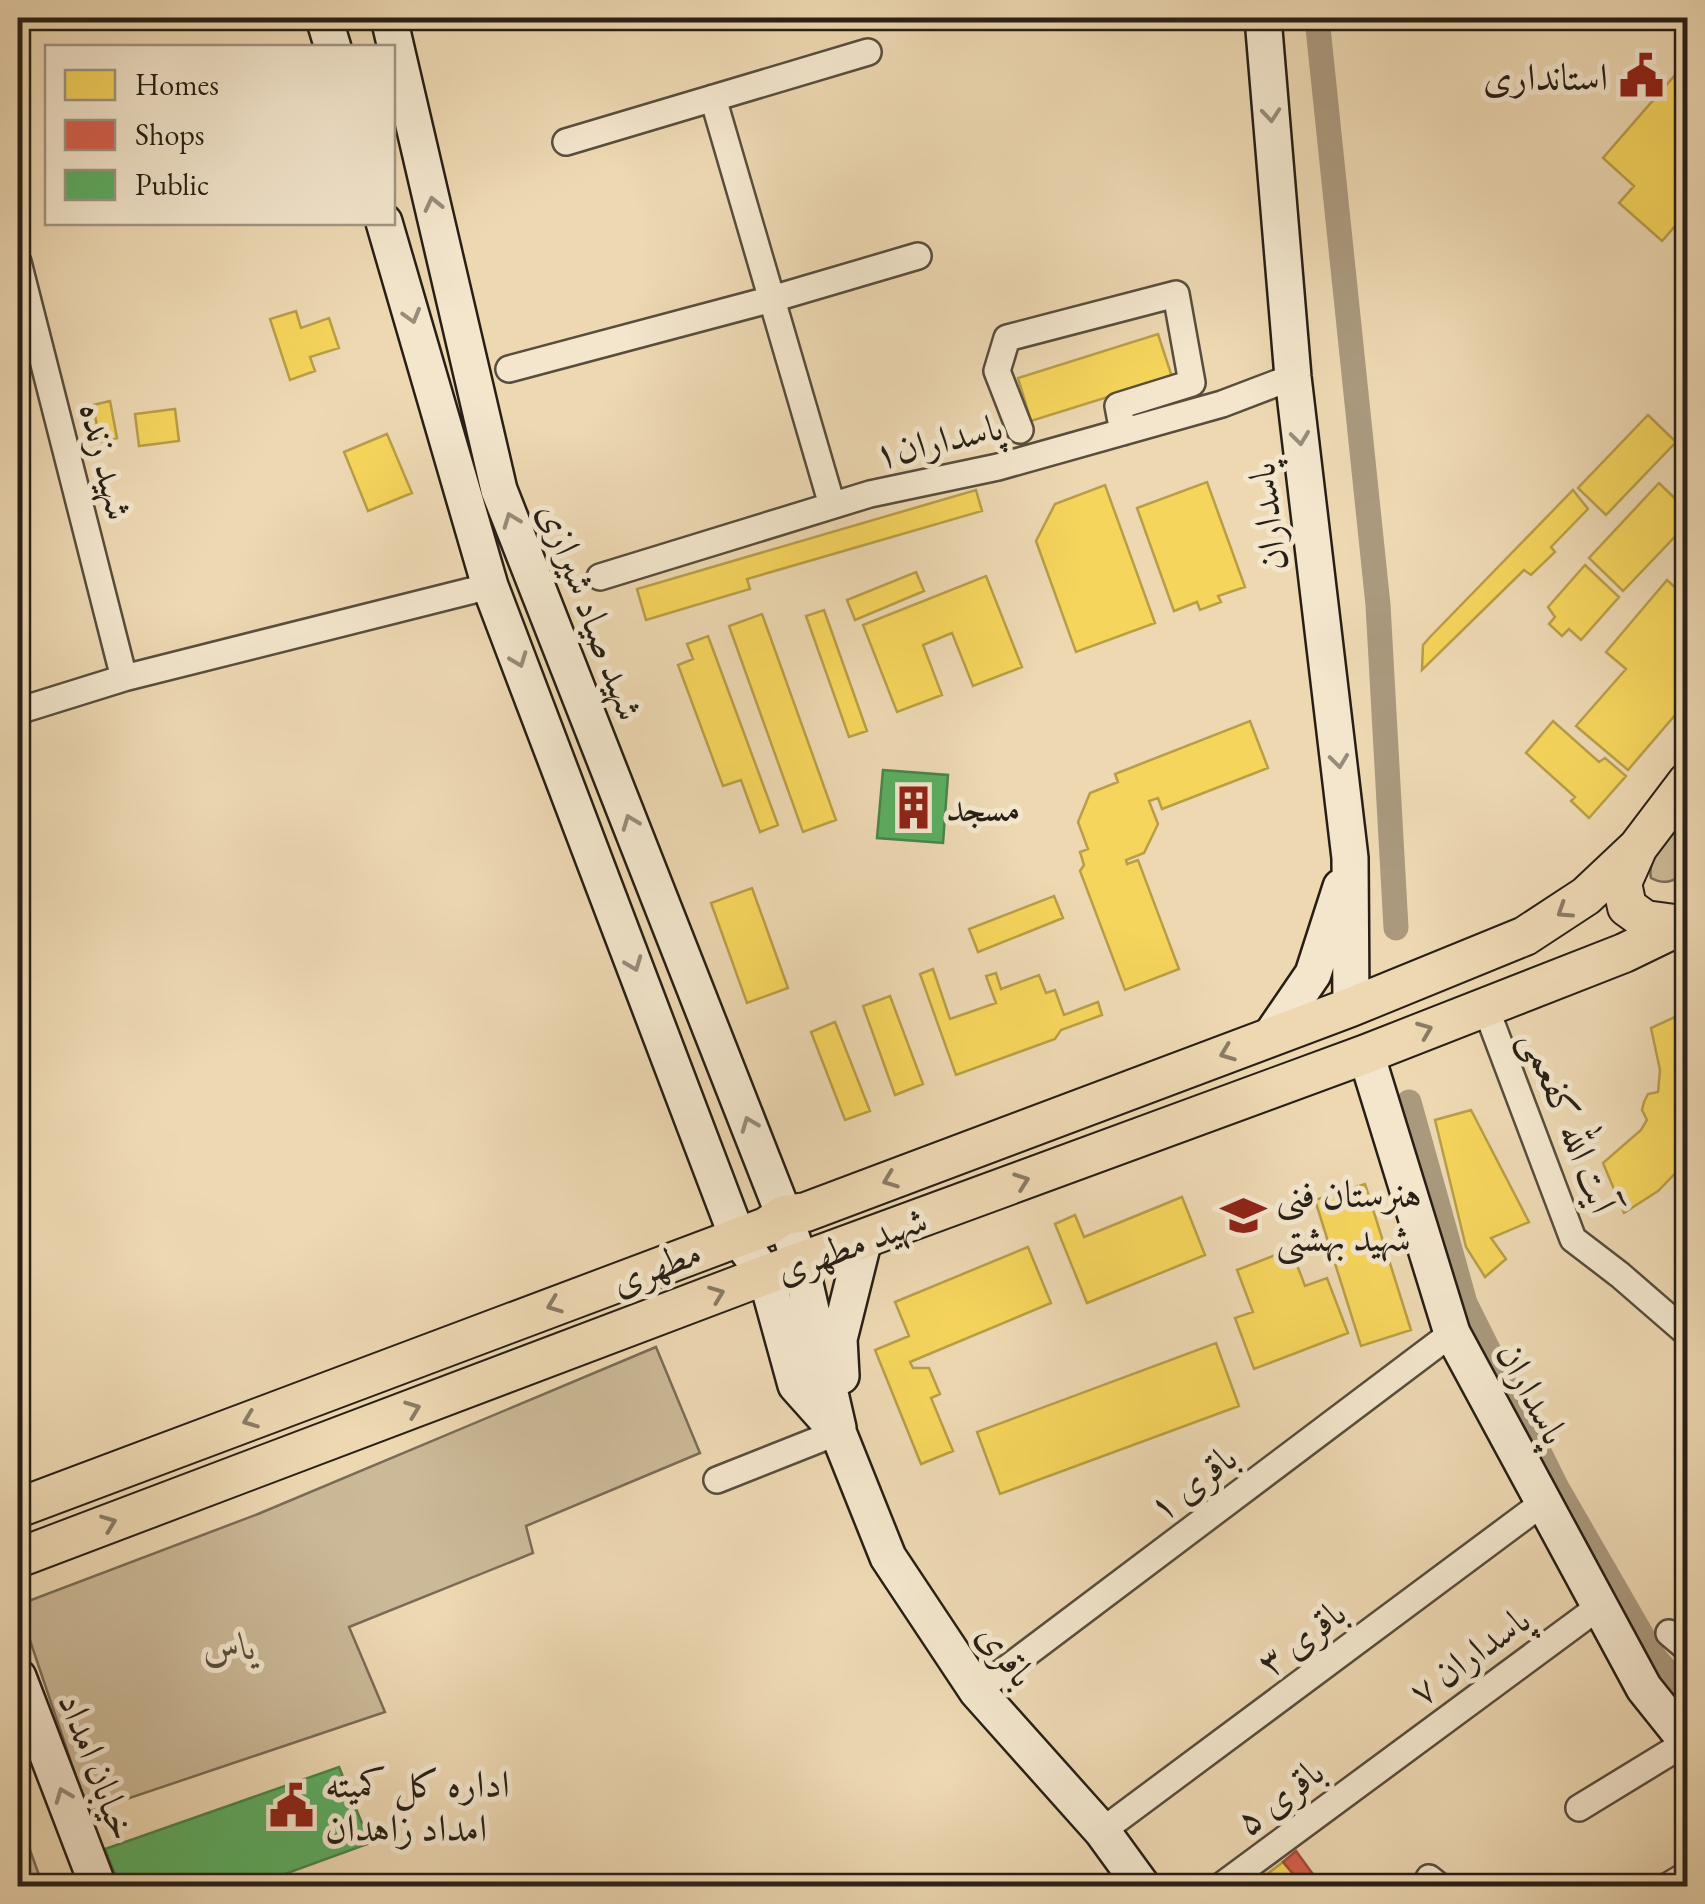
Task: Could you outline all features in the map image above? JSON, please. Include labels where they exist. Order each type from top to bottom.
[{"type":"main road","points":[[1366,1054],[1351,1007],[1524,936],[1586,896],[1638,847],[1688,781]]},
{"type":"main road","points":[[1638,847],[1622,882],[1626,907],[1644,920],[1685,923]]},
{"type":"main road","name":"شهید مطهری","points":[[18,1558],[1366,1054],[1624,953],[1685,923]]},
{"type":"main road","name":"مطهری","points":[[18,1508],[766,1227],[784,1215],[806,1212],[1351,1007]]},
{"type":"street","points":[[324,18],[332,45]]},
{"type":"street","name":"شهید صیاد شیرازی","points":[[389,18],[499,490],[784,1215],[783,1269],[796,1385],[842,1439]]},
{"type":"street","name":"پاسداران","points":[[1264,18],[1293,376],[1350,858],[1351,1007]]},
{"type":"street","points":[[566,142],[868,52]]},
{"type":"street","points":[[713,98],[832,505]]},
{"type":"street","points":[[385,225],[490,586],[737,1236],[783,1269]]},
{"type":"street","points":[[509,369],[918,256]]},
{"type":"street","name":"شهید زنده","points":[[18,262],[124,678]]},
{"type":"street","points":[[1020,430],[998,372],[1007,338],[1176,294],[1192,383],[1118,406],[1123,432]]},
{"type":"street","name":"پاسداران۱","points":[[600,576],[870,494],[998,468],[1245,397],[1293,376]]},
{"type":"street","points":[[18,710],[124,678],[490,586]]},
{"type":"street","points":[[1270,1038],[1313,974],[1350,858]]},
{"type":"street","name":"آیت الله کفعمی","points":[[1485,1006],[1572,1239],[1620,1274],[1688,1334]]},
{"type":"street","name":"پاسداران","points":[[1366,1054],[1452,1333],[1644,1688],[1687,1743]]},
{"type":"street","points":[[717,1480],[842,1439],[838,1339],[864,1239]]},
{"type":"street","name":"باقری ۱","points":[[977,1691],[1452,1333]]},
{"type":"street","name":"باقری","points":[[842,1439],[888,1557],[977,1691],[1102,1831],[1142,1886]]},
{"type":"street","name":"باقری ۳","points":[[1102,1831],[1544,1502]]},
{"type":"street","name":"پاسداران ۷","points":[[1382,1765],[1600,1606]]},
{"type":"street","name":"خیابان امداد","points":[[18,1676],[98,1886]]},
{"type":"street","points":[[1579,1808],[1687,1743]]},
{"type":"street","name":"باقری ۵","points":[[1221,1886],[1382,1765]]},
{"type":"street","points":[[1668,1886],[1688,1874]]},
{"type":"green space","points":[[1687,813],[1687,873],[1666,882],[1651,878],[1657,852]]},
{"type":"green space","name":"یاس","points":[[656,1347],[700,1453],[526,1526],[533,1553],[349,1627],[385,1712],[88,1812],[18,1605],[258,1514]]},
{"type":"green space","points":[[18,1817],[43,1886],[18,1886]]},
{"type":"building: Homes","points":[[1688,60],[1688,217],[1685,215],[1662,241],[1619,203],[1634,186],[1603,158]]},
{"type":"building: Homes","points":[[296,311],[301,328],[329,318],[339,348],[310,357],[315,371],[290,380],[270,319]]},
{"type":"building: Homes","points":[[1158,334],[1172,377],[1031,421],[1018,378]]},
{"type":"building: Homes","points":[[110,401],[117,438],[100,442],[93,405]]},
{"type":"building: Homes","points":[[175,409],[179,441],[139,446],[135,414]]},
{"type":"building: Homes","points":[[1648,415],[1676,442],[1606,515],[1578,488]]},
{"type":"building: Homes","points":[[387,434],[412,493],[368,511],[344,452]]},
{"type":"building: Homes","points":[[1207,482],[1245,587],[1218,596],[1221,602],[1200,610],[1197,602],[1174,611],[1137,508]]},
{"type":"building: Homes","points":[[1659,483],[1688,511],[1688,523],[1623,591],[1589,558]]},
{"type":"building: Homes","points":[[1105,485],[1155,623],[1076,652],[1036,541],[1055,504]]},
{"type":"building: Homes","points":[[976,490],[982,511],[747,579],[750,589],[646,620],[637,589]]},
{"type":"building: Homes","points":[[1573,490],[1588,509],[1551,547],[1555,552],[1531,575],[1524,570],[1422,670],[1423,645]]},
{"type":"building: Homes","points":[[1585,565],[1619,597],[1581,640],[1569,629],[1562,636],[1549,624],[1555,617],[1548,607]]},
{"type":"building: Homes","points":[[916,572],[924,591],[855,620],[847,600]]},
{"type":"building: Homes","points":[[986,576],[1022,667],[973,686],[952,633],[923,645],[942,695],[897,712],[863,625]]},
{"type":"building: Homes","points":[[1688,579],[1688,700],[1628,770],[1576,726],[1626,669],[1606,652],[1667,580],[1678,590]]},
{"type":"building: Homes","points":[[824,610],[867,731],[849,737],[806,616]]},
{"type":"building: Homes","points":[[762,614],[836,820],[803,832],[729,626]]},
{"type":"building: Homes","points":[[708,636],[778,825],[760,832],[741,780],[723,786],[678,665],[693,659],[687,644]]},
{"type":"building: Homes","points":[[1250,721],[1268,768],[1162,809],[1158,798],[1149,801],[1158,824],[1144,853],[1126,860],[1127,864],[1138,860],[1179,969],[1125,990],[1080,871],[1084,865],[1080,852],[1088,849],[1078,822],[1090,793],[1118,782],[1115,774]]},
{"type":"building: Homes","points":[[1553,721],[1599,762],[1605,758],[1626,776],[1589,818],[1571,801],[1575,797],[1526,753]]},
{"type":"building: Homes","points":[[752,888],[788,988],[747,1003],[711,903]]},
{"type":"building: Homes","points":[[1054,896],[1063,918],[978,952],[969,929]]},
{"type":"building: Homes","points":[[933,969],[950,1019],[996,1003],[986,976],[996,973],[1001,989],[1039,975],[1046,993],[1055,990],[1064,1015],[1098,1002],[1102,1015],[1061,1030],[1055,1039],[956,1075],[920,974]]},
{"type":"building: Homes","points":[[890,996],[923,1084],[895,1095],[863,1006]]},
{"type":"building: Homes","points":[[1688,1011],[1688,1160],[1658,1191],[1624,1213],[1603,1163],[1641,1130],[1647,1120],[1642,1110],[1644,1102],[1648,1094],[1658,1092],[1660,1070],[1651,1028]]},
{"type":"building: Homes","points":[[835,1022],[870,1111],[845,1120],[811,1032]]},
{"type":"building: Homes","points":[[1471,1110],[1529,1222],[1491,1238],[1506,1259],[1485,1277],[1466,1247],[1435,1120]]},
{"type":"building: Homes","points":[[1365,1184],[1411,1330],[1361,1346],[1315,1200]]},
{"type":"building: Homes","points":[[1182,1197],[1205,1255],[1087,1303],[1055,1224],[1075,1215],[1084,1237]]},
{"type":"building: Homes","points":[[1028,1247],[1051,1303],[910,1362],[913,1368],[929,1368],[940,1394],[931,1398],[953,1451],[921,1464],[875,1350],[909,1336],[895,1302]]},
{"type":"building: Homes","points":[[1291,1249],[1305,1286],[1327,1278],[1348,1333],[1254,1369],[1235,1318],[1253,1312],[1237,1270]]},
{"type":"building: Homes","points":[[1216,1343],[1239,1406],[1000,1494],[977,1432]]},
{"type":"building: Homes","points":[[1283,1862],[1300,1882],[1312,1873],[1324,1886],[1269,1886],[1262,1878]]},
{"type":"building: Shops","points":[[1296,1851],[1312,1873],[1300,1882],[1283,1862]]},
{"type":"building: Public","name":"مسجد","points":[[883,770],[948,775],[943,843],[877,838]]},
{"type":"building: Public","name":"اداره کل کمیته امداد زاهدان","points":[[339,1767],[370,1843],[252,1886],[120,1886],[105,1849]]},
{"type":"waterway","points":[[1317,18],[1378,605],[1396,928]]},
{"type":"waterway","points":[[1409,1102],[1465,1303],[1557,1488],[1655,1658],[1688,1696]]},
{"type":"place","name":"استانداری","points":[[1641,76]]},
{"type":"place","name":"مسجد","points":[[913,807]]},
{"type":"place","name":"هنرستان فنی شهید بهشتی","points":[[1243,1215]]},
{"type":"place","name":"اداره کل کمیته امداد زاهدان","points":[[292,1805]]}]
